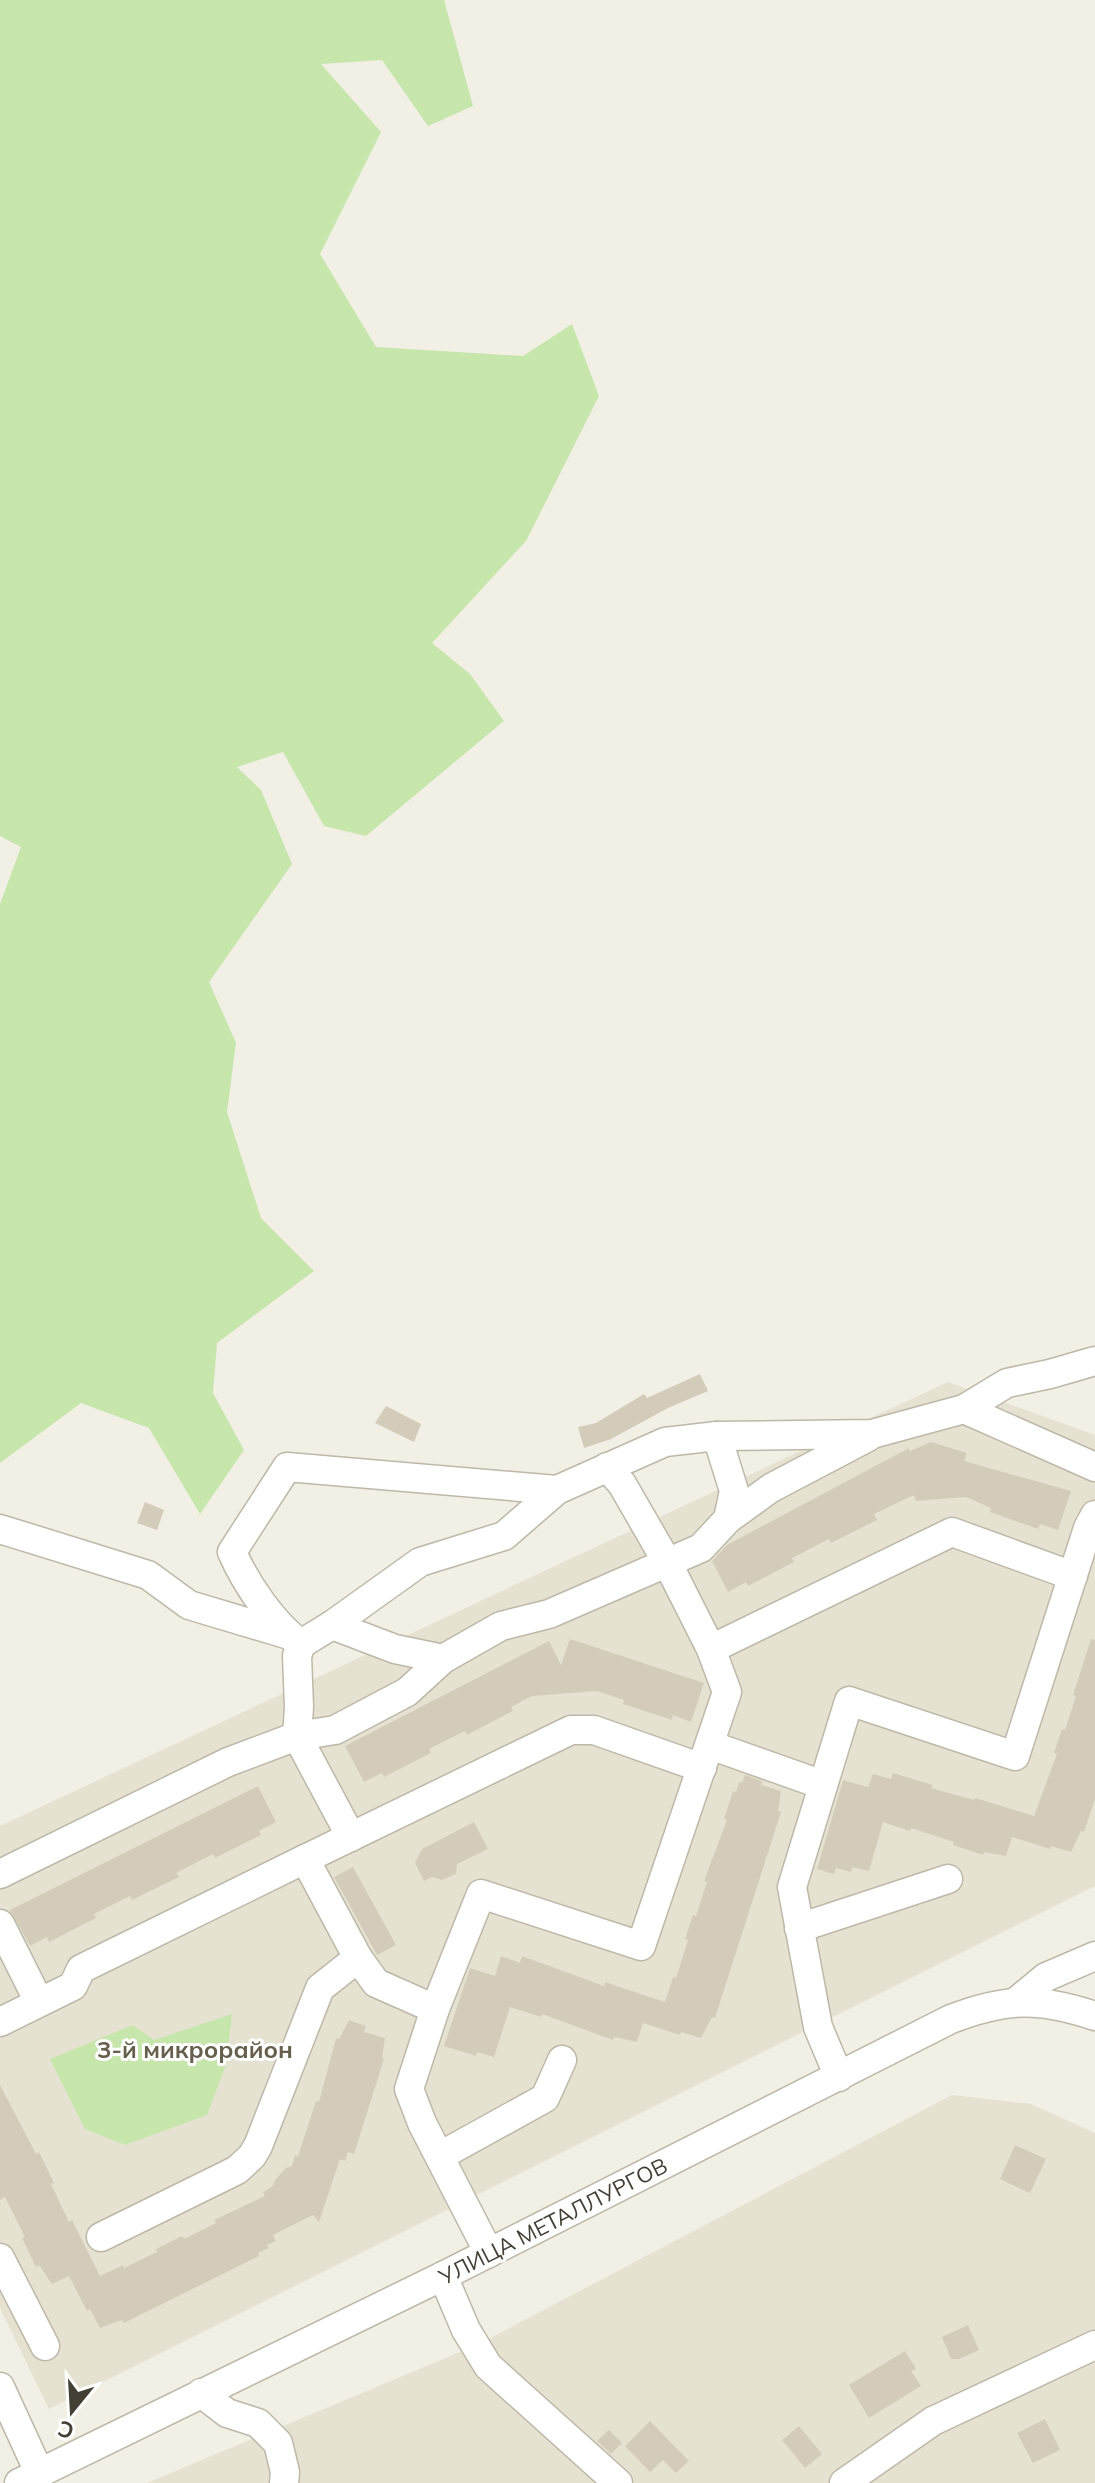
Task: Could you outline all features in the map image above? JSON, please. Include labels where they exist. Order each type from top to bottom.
[{"type":"street","points":[[0,1874],[228,1762],[297,1736],[335,1730],[407,1692],[443,1659],[501,1626],[549,1614],[701,1548],[728,1519],[771,1488],[872,1434],[964,1409],[1007,1383],[1095,1361]]},
{"type":"street","points":[[964,1409],[1095,1467]]},
{"type":"street","points":[[0,1529],[148,1575],[189,1605],[294,1639],[332,1625],[420,1562],[504,1536],[557,1490],[665,1442],[717,1436],[872,1434]]},
{"type":"street","points":[[717,1436],[734,1491],[728,1519]]},
{"type":"street","points":[[351,1837],[297,1736],[299,1707],[294,1639],[242,1574],[232,1552],[287,1467],[557,1490]]},
{"type":"street","points":[[489,2253],[422,2123],[409,2089],[435,2009],[481,1894],[641,1946],[727,1692],[711,1649],[667,1562],[622,1484],[607,1467]]},
{"type":"street","points":[[839,2077],[818,2027],[792,1887],[849,1701],[1015,1756],[1093,1524]]},
{"type":"street","points":[[711,1649],[952,1532],[1073,1576]]},
{"type":"street","points":[[332,1625],[395,1649],[443,1659]]},
{"type":"street","points":[[0,2022],[73,1986],[81,1969],[571,1730],[594,1730],[823,1785]]},
{"type":"street","points":[[305,1859],[358,1958],[376,1983],[435,2009]]},
{"type":"street","points":[[799,1928],[948,1879]]},
{"type":"street","points":[[0,1924],[39,2002]]},
{"type":"street","points":[[1017,2001],[1046,1977],[1095,1956]]},
{"type":"street","points":[[101,2237],[225,2176],[245,2163],[258,2146],[320,1988],[358,1958]]},
{"type":"street","name":"УЛИЦА МЕТАЛЛУРГОВ","points":[[29,2478],[443,2276],[951,2019],[978,2009],[1017,2001],[1072,2009],[1095,2016]]},
{"type":"street","points":[[440,2156],[545,2098],[562,2060]]},
{"type":"street","points":[[0,2258],[45,2346]]},
{"type":"street","points":[[443,2276],[466,2330],[488,2366],[618,2483]]},
{"type":"street","points":[[844,2483],[933,2421],[1095,2345]]},
{"type":"street","points":[[0,2387],[29,2478]]},
{"type":"street","points":[[201,2393],[227,2413],[258,2423],[278,2443],[285,2472],[284,2483]]},
{"type":"shaded area","name":"3-й микрорайон","points":[[948,1382],[1095,1435],[1095,1886],[49,2409],[0,2308],[0,1826]]},
{"type":"shaded area","points":[[952,2095],[1031,2104],[1095,2133],[1095,2483],[147,2483],[479,2344]]},
{"type":"green space","points":[[0,0],[444,0],[473,106],[428,126],[382,60],[321,64],[381,132],[320,254],[376,347],[523,356],[572,324],[599,396],[526,541],[432,643],[470,674],[504,721],[366,836],[324,826],[283,752],[237,767],[261,790],[292,864],[209,982],[236,1043],[227,1112],[261,1218],[314,1271],[217,1343],[213,1393],[244,1450],[200,1514],[149,1428],[81,1403],[0,1463],[0,904],[21,847],[0,836]]},
{"type":"green space","points":[[232,2014],[226,2065],[207,2115],[125,2145],[85,2129],[50,2059],[133,2025],[154,2040]]},
{"type":"building","points":[[700,1374],[708,1391],[668,1408],[611,1439],[584,1448],[578,1427],[596,1423],[644,1394],[647,1398]]},
{"type":"building","points":[[386,1406],[421,1424],[414,1442],[375,1423]]},
{"type":"building","points":[[931,1442],[967,1453],[964,1461],[1071,1491],[1058,1530],[1040,1524],[1038,1529],[990,1512],[991,1508],[966,1497],[916,1501],[914,1495],[874,1514],[877,1520],[831,1543],[829,1539],[792,1558],[794,1562],[748,1586],[746,1582],[728,1592],[712,1561],[727,1545],[909,1448],[910,1451]]},
{"type":"building","points":[[145,1502],[164,1510],[157,1530],[137,1523]]},
{"type":"building","points":[[570,1639],[704,1683],[691,1722],[673,1715],[672,1720],[623,1704],[624,1700],[597,1691],[532,1696],[511,1707],[513,1711],[467,1735],[465,1731],[384,1777],[382,1773],[364,1782],[345,1746],[549,1641],[561,1665]]},
{"type":"building","points":[[1091,1639],[1095,1640],[1095,1799],[1084,1832],[1081,1831],[1071,1852],[1012,1837],[1006,1856],[984,1852],[983,1855],[953,1845],[954,1842],[883,1822],[869,1871],[852,1867],[851,1872],[836,1868],[834,1874],[817,1869],[843,1780],[868,1787],[873,1774],[891,1779],[893,1773],[933,1785],[931,1788],[1034,1816],[1076,1696],[1073,1695]]},
{"type":"building","points":[[745,1775],[762,1781],[761,1785],[781,1791],[778,1811],[781,1812],[715,2018],[712,2017],[701,2038],[643,2023],[637,2042],[614,2037],[613,2040],[542,2014],[541,2017],[510,2007],[494,2057],[477,2052],[476,2056],[444,2046],[470,1968],[495,1976],[501,1956],[520,1963],[522,1956],[604,1986],[605,1982],[665,2002],[673,1977],[676,1978],[688,1940],[685,1939],[693,1915],[696,1916],[707,1882],[704,1881],[727,1820],[724,1819],[733,1791],[736,1792]]},
{"type":"building","points":[[258,1786],[276,1822],[259,1831],[261,1835],[215,1858],[213,1854],[176,1873],[179,1877],[132,1900],[130,1896],[94,1914],[96,1918],[49,1942],[47,1937],[30,1946],[10,1910]]},
{"type":"building","points":[[474,1822],[488,1849],[457,1864],[456,1874],[442,1880],[432,1877],[424,1881],[415,1863],[422,1849]]},
{"type":"building","points":[[353,1867],[396,1945],[377,1955],[334,1877]]},
{"type":"building","points":[[349,2020],[366,2026],[364,2032],[385,2038],[384,2059],[354,2154],[348,2152],[345,2161],[340,2159],[319,2222],[313,2215],[273,2235],[276,2241],[267,2245],[269,2248],[258,2253],[259,2256],[124,2323],[122,2320],[100,2328],[90,2309],[87,2311],[69,2276],[52,2284],[39,2265],[36,2267],[5,2197],[0,2200],[0,2085],[36,2154],[39,2152],[69,2222],[72,2220],[100,2276],[157,2252],[156,2249],[182,2236],[184,2239],[216,2223],[214,2220],[265,2196],[263,2192],[273,2186],[286,2168],[292,2166],[295,2155],[298,2156],[316,2101],[319,2102],[336,2038],[339,2039]]},
{"type":"building","points":[[1015,2145],[1046,2159],[1030,2193],[1000,2179]]},
{"type":"building","points":[[968,2325],[979,2350],[959,2359],[951,2359],[942,2337]]},
{"type":"building","points":[[905,2351],[916,2369],[911,2371],[921,2386],[869,2418],[849,2385]]},
{"type":"building","points":[[1045,2419],[1060,2450],[1033,2463],[1017,2433]]},
{"type":"building","points":[[650,2421],[689,2461],[676,2473],[663,2460],[650,2472],[625,2446]]},
{"type":"building","points":[[799,2426],[822,2454],[805,2468],[782,2440]]},
{"type":"building","points":[[609,2430],[622,2443],[611,2454],[597,2441]]},
{"type":"district","name":"3-й микрорайон","points":[[195,2049]]}]
